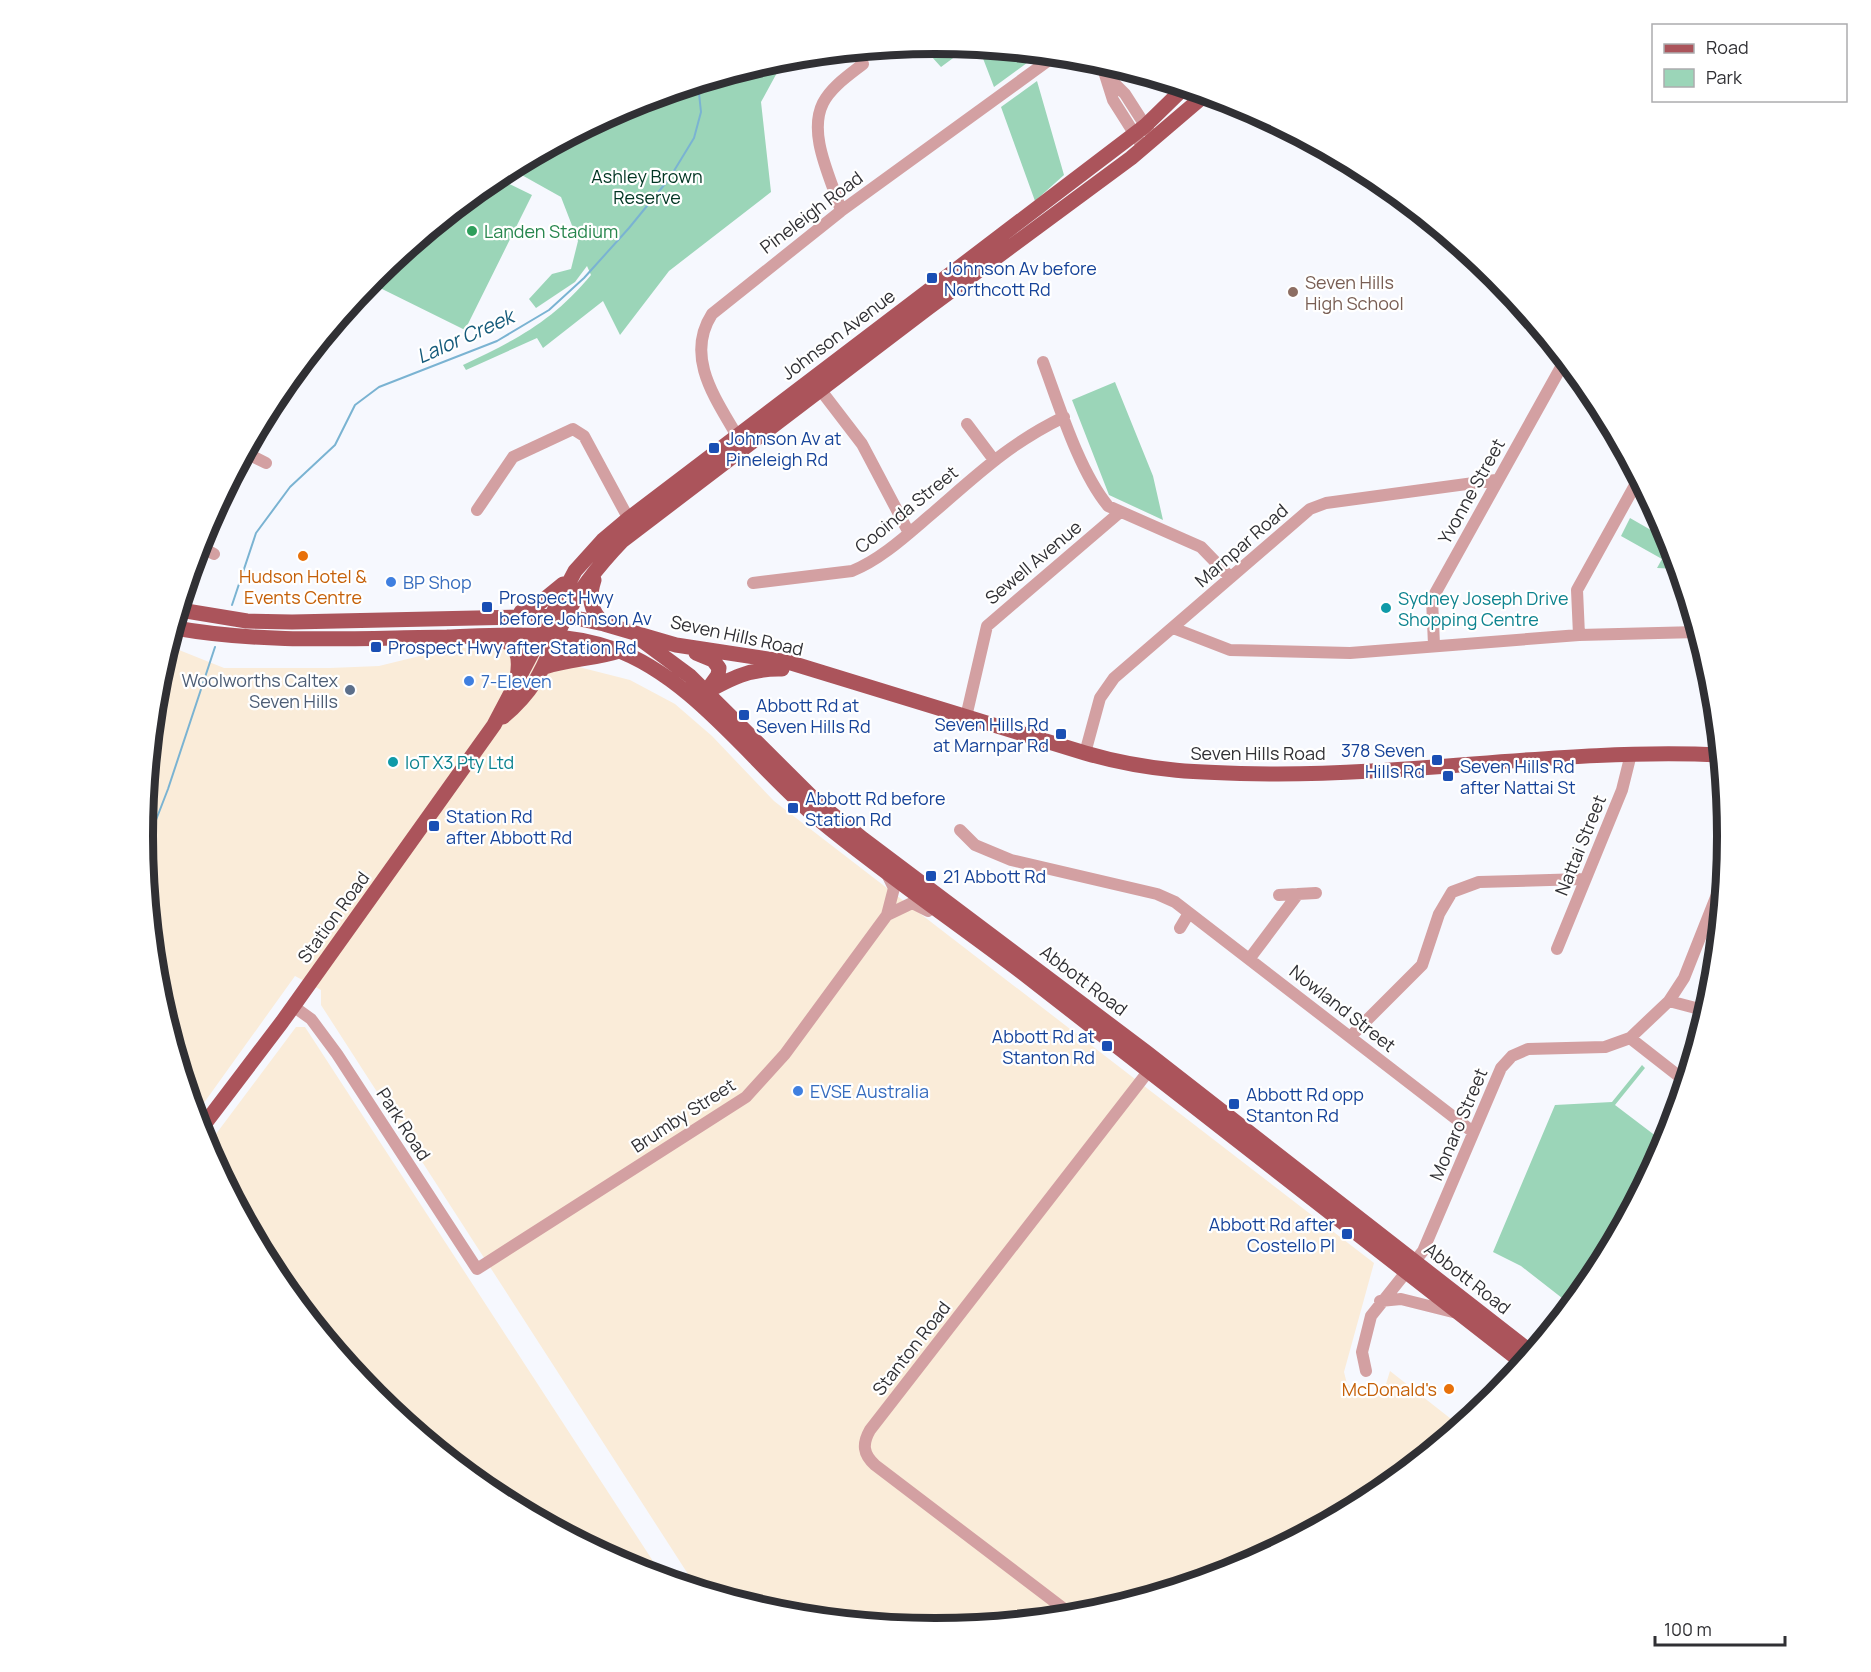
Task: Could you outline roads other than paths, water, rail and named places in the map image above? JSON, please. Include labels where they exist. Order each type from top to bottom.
[{"type":"main road","name":"Johnson Avenue","points":[[558,636],[559,616],[575,571],[603,540],[632,525],[741,443],[1139,130],[1178,93]]},
{"type":"main road","name":"Johnson Avenue","points":[[816,384],[1149,143],[1199,100]]},
{"type":"main road","name":"Johnson Avenue","points":[[542,635],[596,572],[632,525]]},
{"type":"main road","points":[[508,617],[546,600],[575,571]]},
{"type":"main road","points":[[596,572],[590,593],[591,607],[604,624]]},
{"type":"main road","name":"Seven Hills Road","points":[[187,611],[247,621],[292,622],[559,616],[604,624],[676,645],[788,662],[1121,764],[1174,772],[1321,774],[1631,754],[1713,755]]},
{"type":"main road","points":[[182,628],[242,638],[288,640],[542,635],[558,636],[619,651]]},
{"type":"main road","name":"Abbott Road","points":[[621,629],[668,657],[796,800],[967,931],[1153,1066]]},
{"type":"main road","name":"Station Road","points":[[207,1120],[293,1006],[494,725],[542,635]]},
{"type":"main road","points":[[493,636],[508,642],[517,650],[520,663],[515,686]]},
{"type":"main road","name":"Station Road","points":[[494,725],[528,691],[545,667],[558,636]]},
{"type":"main road","points":[[676,645],[717,664],[718,675],[700,695]]},
{"type":"main road","points":[[545,667],[560,662],[598,658],[619,651]]},
{"type":"main road","name":"Abbott Road","points":[[619,651],[655,668],[700,695],[847,826],[1412,1267],[1526,1349]]},
{"type":"main road","name":"Seven Hills Road","points":[[700,695],[753,670],[809,670]]},
{"type":"main road","name":"Abbott Road","points":[[1412,1267],[1458,1313],[1517,1358]]},
{"type":"street","name":"Pineleigh Road","points":[[741,443],[701,363],[700,343],[704,328],[723,302],[841,211],[1046,62]]},
{"type":"street","points":[[841,211],[821,147],[818,117],[831,92],[863,64]]},
{"type":"street","points":[[1106,73],[1125,94],[1139,130],[1149,143]]},
{"type":"street","points":[[1043,362],[1098,495],[1108,506],[1119,513],[1201,547],[1230,577]]},
{"type":"street","name":"Yvonne Street","points":[[1434,645],[1432,599],[1496,480],[1561,367]]},
{"type":"street","points":[[816,384],[862,444],[909,533]]},
{"type":"street","name":"Cooinda Street","points":[[753,583],[852,571],[863,567],[909,533],[1028,434],[1064,417]]},
{"type":"street","points":[[968,424],[994,460]]},
{"type":"street","points":[[477,510],[513,458],[566,430],[579,431],[632,525]]},
{"type":"street","points":[[252,456],[266,463]]},
{"type":"street","name":"Marnpar Road","points":[[1085,753],[1100,698],[1110,684],[1310,509],[1326,504],[1496,480]]},
{"type":"street","points":[[1579,635],[1577,590],[1634,485]]},
{"type":"street","name":"Sewell Avenue","points":[[966,717],[987,626],[1119,513]]},
{"type":"street","points":[[208,551],[214,554]]},
{"type":"street","points":[[1173,628],[1230,650],[1350,653],[1579,635],[1690,632]]},
{"type":"street","name":"Nattai Street","points":[[1557,949],[1622,790],[1631,754]]},
{"type":"street","name":"Nowland Street","points":[[960,830],[975,845],[1011,860],[1157,894],[1189,913],[1250,958],[1473,1132]]},
{"type":"street","name":"Brumby Street","points":[[477,1269],[746,1097],[785,1054],[887,915],[894,888],[883,868]]},
{"type":"street","points":[[1350,1037],[1422,965],[1439,914],[1452,892],[1479,882],[1584,879]]},
{"type":"street","points":[[1279,895],[1316,893]]},
{"type":"street","points":[[1250,958],[1298,894]]},
{"type":"street","name":"Monaro Street","points":[[1366,1371],[1362,1352],[1371,1316],[1380,1301],[1412,1267],[1423,1251],[1501,1068],[1512,1056],[1528,1049],[1605,1047],[1630,1038],[1669,1001],[1684,978],[1715,901]]},
{"type":"street","points":[[887,915],[912,903],[924,907],[946,923],[967,931]]},
{"type":"street","points":[[1180,928],[1189,913]]},
{"type":"street","points":[[1669,1001],[1698,1009]]},
{"type":"street","name":"Park Road","points":[[293,1006],[311,1019],[337,1054],[477,1269]]},
{"type":"street","points":[[1630,1038],[1679,1076]]},
{"type":"street","name":"Stanton Road","points":[[1062,1607],[875,1465],[867,1458],[864,1444],[870,1430],[1153,1066]]},
{"type":"street","points":[[1380,1301],[1401,1299],[1458,1313]]},
{"type":"waterway","name":"Lalor Creek","points":[[232,605],[256,533],[290,487],[335,445],[355,405],[379,387],[497,341],[549,310],[584,278],[669,179],[694,138],[701,112],[699,91]]},
{"type":"waterway","name":"Lalor Creek","points":[[153,827],[215,647]]},
{"type":"place","name":"Landen Stadium","points":[[472,231]]},
{"type":"place","name":"Johnson Av before Northcott Rd","points":[[932,278]]},
{"type":"place","name":"Seven Hills High School","points":[[1293,292]]},
{"type":"place","name":"Johnson Av at Pineleigh Rd","points":[[714,448]]},
{"type":"place","name":"Hudson Hotel & Events Centre","points":[[303,556]]},
{"type":"place","name":"BP Shop","points":[[391,582]]},
{"type":"place","name":"Prospect Hwy before Johnson Av","points":[[487,607]]},
{"type":"place","name":"Sydney Joseph Drive Shopping Centre","points":[[1386,608]]},
{"type":"place","name":"Prospect Hwy after Station Rd","points":[[376,647]]},
{"type":"place","name":"7-Eleven","points":[[469,681]]},
{"type":"place","name":"Woolworths Caltex Seven Hills","points":[[350,690]]},
{"type":"place","name":"Abbott Rd at Seven Hills Rd","points":[[744,715]]},
{"type":"place","name":"Seven Hills Rd at Marnpar Rd","points":[[1061,734]]},
{"type":"place","name":"378 Seven Hills Rd","points":[[1437,760]]},
{"type":"place","name":"IoT X3 Pty Ltd","points":[[393,762]]},
{"type":"place","name":"Seven Hills Rd after Nattai St","points":[[1448,776]]},
{"type":"place","name":"Abbott Rd before Station Rd","points":[[793,808]]},
{"type":"place","name":"Station Rd after Abbott Rd","points":[[434,826]]},
{"type":"place","name":"21 Abbott Rd","points":[[931,876]]},
{"type":"place","name":"Abbott Rd at Stanton Rd","points":[[1107,1046]]},
{"type":"place","name":"EVSE Australia","points":[[798,1091]]},
{"type":"place","name":"Abbott Rd opp Stanton Rd","points":[[1234,1104]]},
{"type":"place","name":"Abbott Rd after Costello Pl","points":[[1347,1234]]},
{"type":"place","name":"McDonald's","points":[[1449,1389]]},
{"type":"park label","name":"Ashley Brown Reserve","points":[[647,186]]}]
